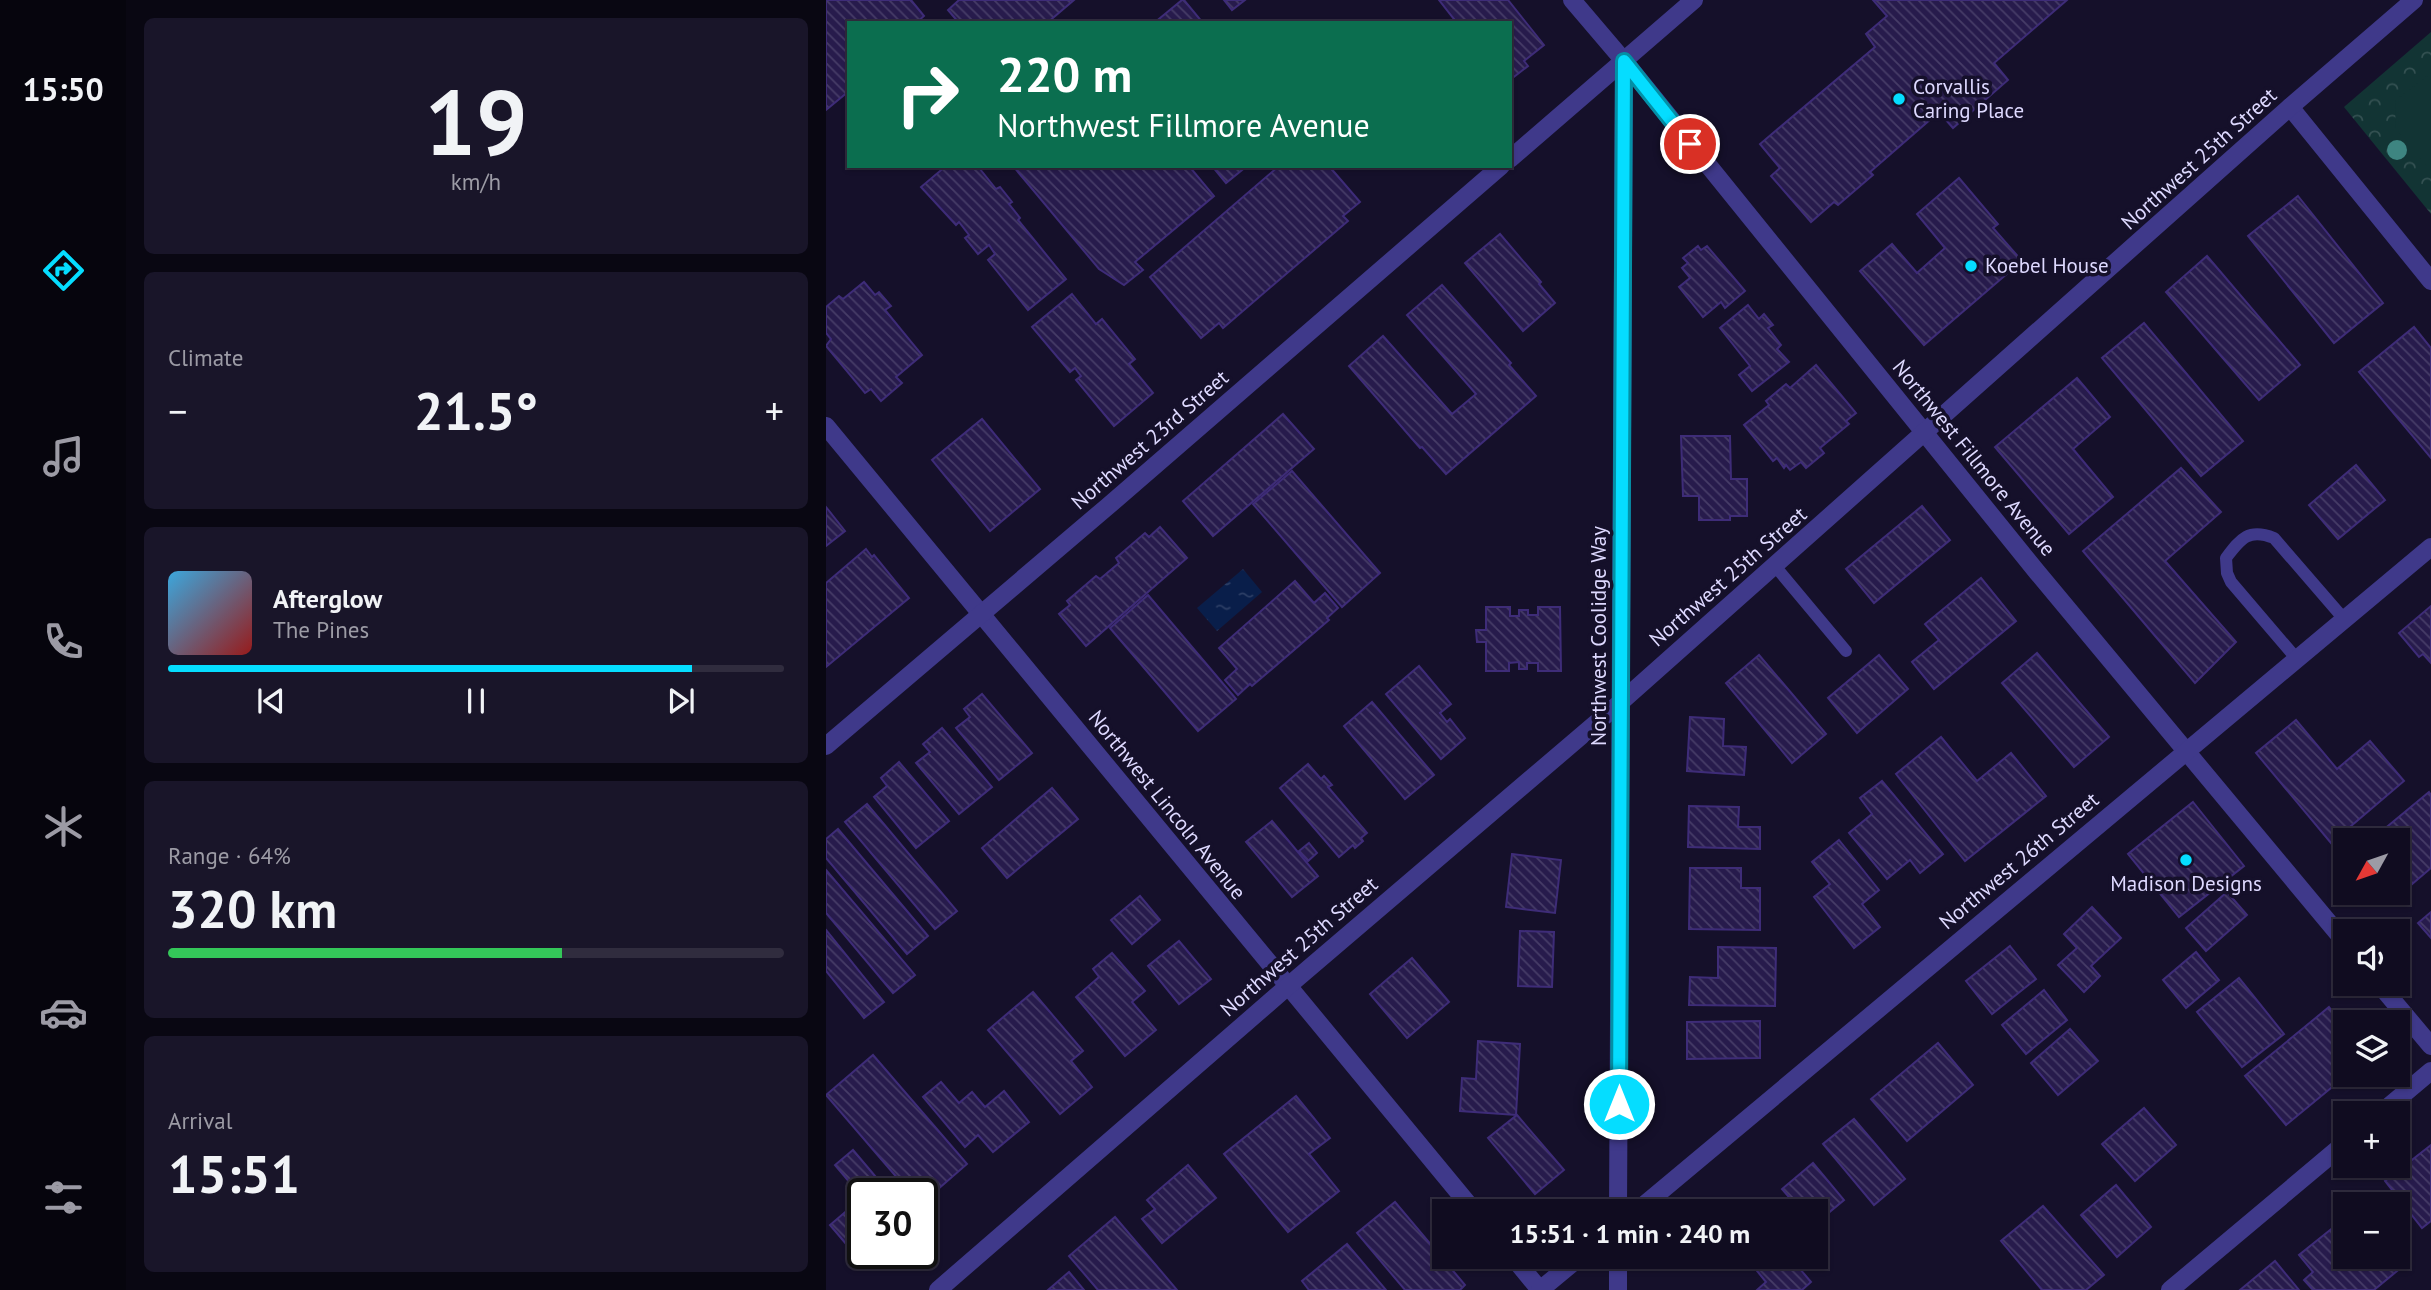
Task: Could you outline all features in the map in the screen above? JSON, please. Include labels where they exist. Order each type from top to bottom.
[{"type":"street","name":"Northwest Fillmore Avenue","points":[[1572,0],[2037,572],[2333,928]]},
{"type":"street","points":[[1512,157],[1694,0]]},
{"type":"street","name":"Northwest 25th Street","points":[[937,1290],[1622,701],[2414,0]]},
{"type":"street","name":"Northwest Coolidge Way","points":[[1618,1199],[1624,61]]},
{"type":"street","points":[[2290,107],[2431,281]]},
{"type":"street","name":"Northwest 23rd Street","points":[[826,746],[1500,168]]},
{"type":"street","name":"Northwest Lincoln Avenue","points":[[826,426],[1464,1199]]},
{"type":"street","name":"Northwest 26th Street","points":[[1651,1199],[2431,547]]},
{"type":"street","points":[[2389,996],[2431,1046]]},
{"type":"street","points":[[2395,1101],[2431,1071]]},
{"type":"street","points":[[2170,1290],[2333,1153]]},
{"type":"street","points":[[1523,1269],[1540,1290],[1565,1269]]},
{"type":"street","points":[[1618,1269],[1618,1290]]},
{"type":"lane","points":[[2296,658],[2231,582],[2227,573],[2226,558],[2248,535],[2261,533],[2274,538],[2344,619]]},
{"type":"lane","points":[[1775,566],[1846,651]]},
{"type":"green space","points":[[2431,32],[2431,214],[2344,107]]},
{"type":"green space","points":[[2431,73],[2431,171],[2395,128],[2396,100]]},
{"type":"water","points":[[1243,569],[1262,592],[1217,631],[1197,608]]},
{"type":"building","points":[[826,0],[911,0],[924,16],[918,21],[847,21],[847,93],[826,110]]},
{"type":"building","points":[[959,0],[1074,0],[1049,21],[957,21],[948,10]]},
{"type":"building","points":[[1184,0],[1201,21],[1156,21]]},
{"type":"building","points":[[1224,0],[1245,0],[1232,10]]},
{"type":"building","points":[[1439,0],[1508,0],[1544,45],[1524,61],[1528,66],[1512,78],[1512,21],[1455,21]]},
{"type":"building","name":"Corvallis Caring Place","points":[[1873,0],[2067,0],[1994,63],[2008,80],[1953,128],[1939,112],[1870,172],[1873,175],[1838,205],[1834,202],[1811,222],[1771,176],[1780,168],[1760,144],[1875,47],[1866,34],[1887,16]]},
{"type":"building","points":[[944,168],[981,168],[996,189],[1000,187],[1012,202],[1009,204],[1020,218],[1018,220],[1066,279],[1028,310],[988,260],[995,254],[989,245],[978,254],[965,238],[969,235],[959,222],[956,225],[921,187]]},
{"type":"building","points":[[1015,168],[1191,168],[1214,196],[1135,262],[1143,270],[1124,285],[1099,269]]},
{"type":"building","points":[[1214,168],[1245,168],[1226,183]]},
{"type":"building","points":[[1277,168],[1331,168],[1360,202],[1343,216],[1348,221],[1223,328],[1219,323],[1201,338],[1150,277]]},
{"type":"building","name":"Koebel House","points":[[1959,178],[1998,224],[1993,228],[2022,261],[1924,345],[1860,271],[1892,244],[1917,273],[1945,248],[1917,214]]},
{"type":"building","points":[[2298,196],[2383,303],[2334,343],[2248,236]]},
{"type":"building","points":[[1500,234],[1541,282],[1539,284],[1555,303],[1523,331],[1465,263]]},
{"type":"building","points":[[1698,246],[1701,250],[1707,246],[1745,291],[1725,308],[1721,302],[1703,317],[1679,287],[1690,278],[1682,268],[1688,263],[1683,258]]},
{"type":"building","points":[[2207,256],[2300,365],[2259,400],[2166,292]]},
{"type":"building","points":[[864,282],[875,295],[879,292],[891,306],[885,310],[922,355],[896,377],[902,383],[881,401],[871,389],[865,393],[826,346],[831,339],[826,333],[826,307],[839,296],[843,299]]},
{"type":"building","points":[[1442,285],[1511,363],[1509,365],[1536,396],[1446,474],[1349,366],[1383,336],[1452,414],[1476,394],[1407,315]]},
{"type":"building","points":[[1072,294],[1096,324],[1102,319],[1135,359],[1129,364],[1153,393],[1114,426],[1076,380],[1081,376],[1075,368],[1070,372],[1032,327]]},
{"type":"building","points":[[1748,305],[1759,319],[1764,314],[1773,325],[1768,328],[1781,345],[1777,349],[1789,362],[1752,391],[1739,375],[1750,366],[1720,328]]},
{"type":"building","points":[[2144,323],[2243,441],[2201,476],[2102,358]]},
{"type":"building","points":[[2414,327],[2431,348],[2431,458],[2359,372]]},
{"type":"building","points":[[1816,365],[1856,413],[1846,421],[1849,424],[1820,448],[1824,453],[1806,468],[1801,462],[1790,470],[1786,465],[1784,468],[1777,458],[1773,461],[1744,425],[1769,405],[1766,401],[1786,384],[1790,388]]},
{"type":"building","points":[[2077,378],[2110,417],[2073,449],[2113,497],[2069,534],[1995,447]]},
{"type":"building","points":[[1283,414],[1314,449],[1213,536],[1183,501]]},
{"type":"building","points":[[982,419],[1040,489],[990,531],[932,460]]},
{"type":"building","points":[[1681,436],[1730,436],[1731,479],[1747,479],[1747,516],[1730,516],[1730,520],[1699,520],[1699,496],[1683,496]]},
{"type":"building","points":[[2356,465],[2385,500],[2338,539],[2309,505]]},
{"type":"building","points":[[2181,468],[2221,512],[2165,561],[2236,642],[2195,683],[2083,551]]},
{"type":"building","points":[[1292,471],[1380,573],[1342,607],[1253,504]]},
{"type":"building","points":[[1922,506],[1950,540],[1874,603],[1846,569]]},
{"type":"building","points":[[826,507],[845,531],[826,546]]},
{"type":"building","points":[[1160,527],[1187,558],[1086,646],[1059,614],[1070,605],[1067,601],[1096,576],[1100,579],[1119,563],[1116,558],[1145,533],[1149,537]]},
{"type":"building","points":[[866,549],[909,598],[826,667],[826,583]]},
{"type":"building","points":[[1981,578],[2016,621],[1934,689],[1912,662],[1939,640],[1925,624]]},
{"type":"building","points":[[1295,581],[1314,603],[1325,593],[1338,608],[1327,618],[1329,620],[1238,695],[1225,680],[1237,669],[1219,648]]},
{"type":"building","points":[[1148,595],[1236,699],[1198,731],[1110,628]]},
{"type":"building","points":[[2431,606],[2431,663],[2423,654],[2419,657],[2399,633]]},
{"type":"building","points":[[1486,607],[1510,607],[1510,616],[1519,616],[1519,610],[1528,610],[1528,615],[1538,615],[1538,607],[1560,607],[1561,671],[1538,671],[1538,663],[1527,663],[1527,669],[1519,669],[1519,662],[1509,663],[1509,671],[1486,671],[1486,642],[1477,642],[1476,630],[1486,630]]},
{"type":"building","points":[[2037,653],[2109,737],[2074,767],[2002,683]]},
{"type":"building","points":[[1759,655],[1826,734],[1792,763],[1726,683]]},
{"type":"building","points":[[1879,655],[1908,689],[1857,733],[1828,698]]},
{"type":"building","points":[[1419,666],[1451,704],[1440,713],[1447,722],[1450,719],[1465,738],[1441,759],[1386,694]]},
{"type":"building","points":[[982,694],[1032,753],[999,780],[956,728],[970,717],[964,709]]},
{"type":"building","points":[[1372,702],[1434,775],[1405,799],[1344,726]]},
{"type":"building","points":[[1690,717],[1724,719],[1723,746],[1746,747],[1744,775],[1687,771]]},
{"type":"building","points":[[2296,720],[2337,769],[2370,741],[2404,781],[2349,828],[2333,828],[2331,843],[2256,753]]},
{"type":"building","points":[[942,728],[992,787],[959,814],[916,763],[930,752],[923,744]]},
{"type":"building","points":[[1941,737],[1977,781],[2011,753],[2046,796],[1965,861],[1896,774]]},
{"type":"building","points":[[899,762],[949,821],[916,848],[874,797],[887,786],[881,778]]},
{"type":"building","points":[[1308,764],[1321,779],[1324,776],[1332,785],[1328,787],[1367,833],[1355,848],[1353,845],[1339,857],[1280,788]]},
{"type":"building","points":[[1882,781],[1943,854],[1920,873],[1910,860],[1887,879],[1849,833],[1872,814],[1860,798]]},
{"type":"building","points":[[1052,788],[1078,819],[1007,878],[982,848]]},
{"type":"building","points":[[2429,792],[2431,868],[2410,886],[2410,828],[2386,828]]},
{"type":"building","name":"Madison Designs","points":[[2193,802],[2244,866],[2179,917],[2128,854]]},
{"type":"building","points":[[867,804],[957,911],[935,929],[845,822]]},
{"type":"building","points":[[1689,806],[1739,807],[1738,827],[1760,827],[1760,849],[1688,847]]},
{"type":"building","points":[[1272,821],[1318,876],[1292,897],[1246,842]]},
{"type":"building","points":[[838,829],[928,936],[907,954],[826,858],[826,839]]},
{"type":"building","points":[[1839,840],[1879,890],[1862,904],[1880,927],[1854,948],[1814,897],[1830,884],[1812,862]]},
{"type":"building","points":[[1309,843],[1317,853],[1308,861],[1299,851]]},
{"type":"building","points":[[1512,854],[1561,860],[1555,913],[1506,907]]},
{"type":"building","points":[[1690,868],[1741,868],[1741,888],[1760,888],[1760,930],[1689,929]]},
{"type":"building","points":[[826,870],[915,975],[893,993],[826,913]]},
{"type":"building","points":[[2227,892],[2247,915],[2206,951],[2186,928]]},
{"type":"building","points":[[1140,896],[1160,920],[1132,944],[1111,920]]},
{"type":"building","points":[[2092,907],[2121,938],[2091,966],[2100,976],[2084,992],[2058,965],[2077,948],[2064,934]]},
{"type":"building","points":[[2431,912],[2431,938],[2418,923]]},
{"type":"building","points":[[826,930],[884,1002],[864,1018],[826,971]]},
{"type":"building","points":[[1520,931],[1554,932],[1552,987],[1518,986]]},
{"type":"building","points":[[1179,941],[1211,979],[1179,1004],[1148,966]]},
{"type":"building","points":[[2010,946],[2036,979],[1992,1014],[1966,981]]},
{"type":"building","points":[[1718,947],[1776,948],[1775,1006],[1689,1005],[1690,977],[1718,978]]},
{"type":"building","points":[[2196,952],[2219,980],[2186,1008],[2163,980]]},
{"type":"building","points":[[1112,953],[1145,991],[1132,1002],[1156,1030],[1125,1056],[1076,997],[1099,977],[1093,969]]},
{"type":"building","points":[[1412,958],[1449,1002],[1407,1038],[1370,994]]},
{"type":"building","points":[[2239,978],[2284,1034],[2242,1067],[2197,1012]]},
{"type":"building","points":[[2044,990],[2067,1020],[2026,1054],[2002,1025]]},
{"type":"building","points":[[1033,992],[1083,1051],[1071,1061],[1092,1087],[1060,1114],[988,1030]]},
{"type":"building","points":[[2329,1007],[2333,1012],[2333,1086],[2286,1125],[2245,1076]]},
{"type":"building","points":[[1760,1021],[1760,1058],[1687,1059],[1687,1022]]},
{"type":"building","points":[[2070,1029],[2098,1061],[2058,1095],[2031,1063]]},
{"type":"building","points":[[1478,1041],[1520,1044],[1516,1115],[1460,1111],[1462,1078],[1476,1079]]},
{"type":"building","points":[[1938,1043],[1973,1085],[1907,1141],[1871,1099]]},
{"type":"building","points":[[873,1055],[967,1164],[938,1189],[938,1178],[897,1178],[826,1095]]},
{"type":"building","points":[[941,1082],[959,1103],[972,1092],[985,1107],[1004,1091],[1029,1122],[993,1152],[978,1135],[965,1147],[923,1097]]},
{"type":"building","points":[[1296,1096],[1330,1138],[1309,1154],[1339,1191],[1288,1232],[1224,1154]]},
{"type":"building","points":[[2144,1108],[2176,1145],[2135,1181],[2102,1144]]},
{"type":"building","points":[[1517,1115],[1564,1170],[1535,1194],[1488,1138]]},
{"type":"building","points":[[1854,1119],[1905,1179],[1874,1205],[1823,1144]]},
{"type":"building","points":[[2431,1145],[2431,1221],[2422,1228],[2410,1213],[2410,1192],[2394,1192],[2385,1181],[2389,1178],[2410,1178],[2410,1161]]},
{"type":"building","points":[[853,1150],[875,1176],[847,1179],[835,1165]]},
{"type":"building","points":[[1813,1163],[1844,1200],[1828,1213],[1828,1199],[1791,1199],[1782,1189]]},
{"type":"building","points":[[1188,1165],[1216,1198],[1162,1243],[1142,1219],[1155,1209],[1147,1200]]},
{"type":"building","points":[[2116,1185],[2151,1227],[2117,1257],[2081,1215]]},
{"type":"building","points":[[1395,1202],[1432,1246],[1432,1269],[1452,1269],[1465,1285],[1460,1290],[1405,1290],[1357,1233]]},
{"type":"building","points":[[2043,1206],[2104,1275],[2086,1290],[2042,1290],[2001,1241]]},
{"type":"building","points":[[847,1211],[847,1245],[830,1225]]},
{"type":"building","points":[[1115,1217],[1177,1290],[1098,1290],[1069,1256]]},
{"type":"building","points":[[2333,1228],[2333,1269],[2400,1269],[2374,1290],[2313,1290],[2304,1280],[2313,1272],[2299,1255]]},
{"type":"building","points":[[1347,1244],[1386,1290],[1309,1290],[1302,1281]]},
{"type":"building","points":[[2275,1261],[2299,1290],[2240,1290]]},
{"type":"building","points":[[1756,1269],[1800,1269],[1811,1282],[1802,1290],[1757,1290],[1766,1282]]},
{"type":"building","points":[[1069,1272],[1084,1290],[1048,1290]]},
{"type":"place","name":"Corvallis Caring Place","points":[[1899,99]]},
{"type":"place","name":"Koebel House","points":[[1971,266]]},
{"type":"place","name":"Madison Designs","points":[[2186,860]]},
{"type":"route","points":[[1619,1104],[1624,61],[1690,144]]}]
